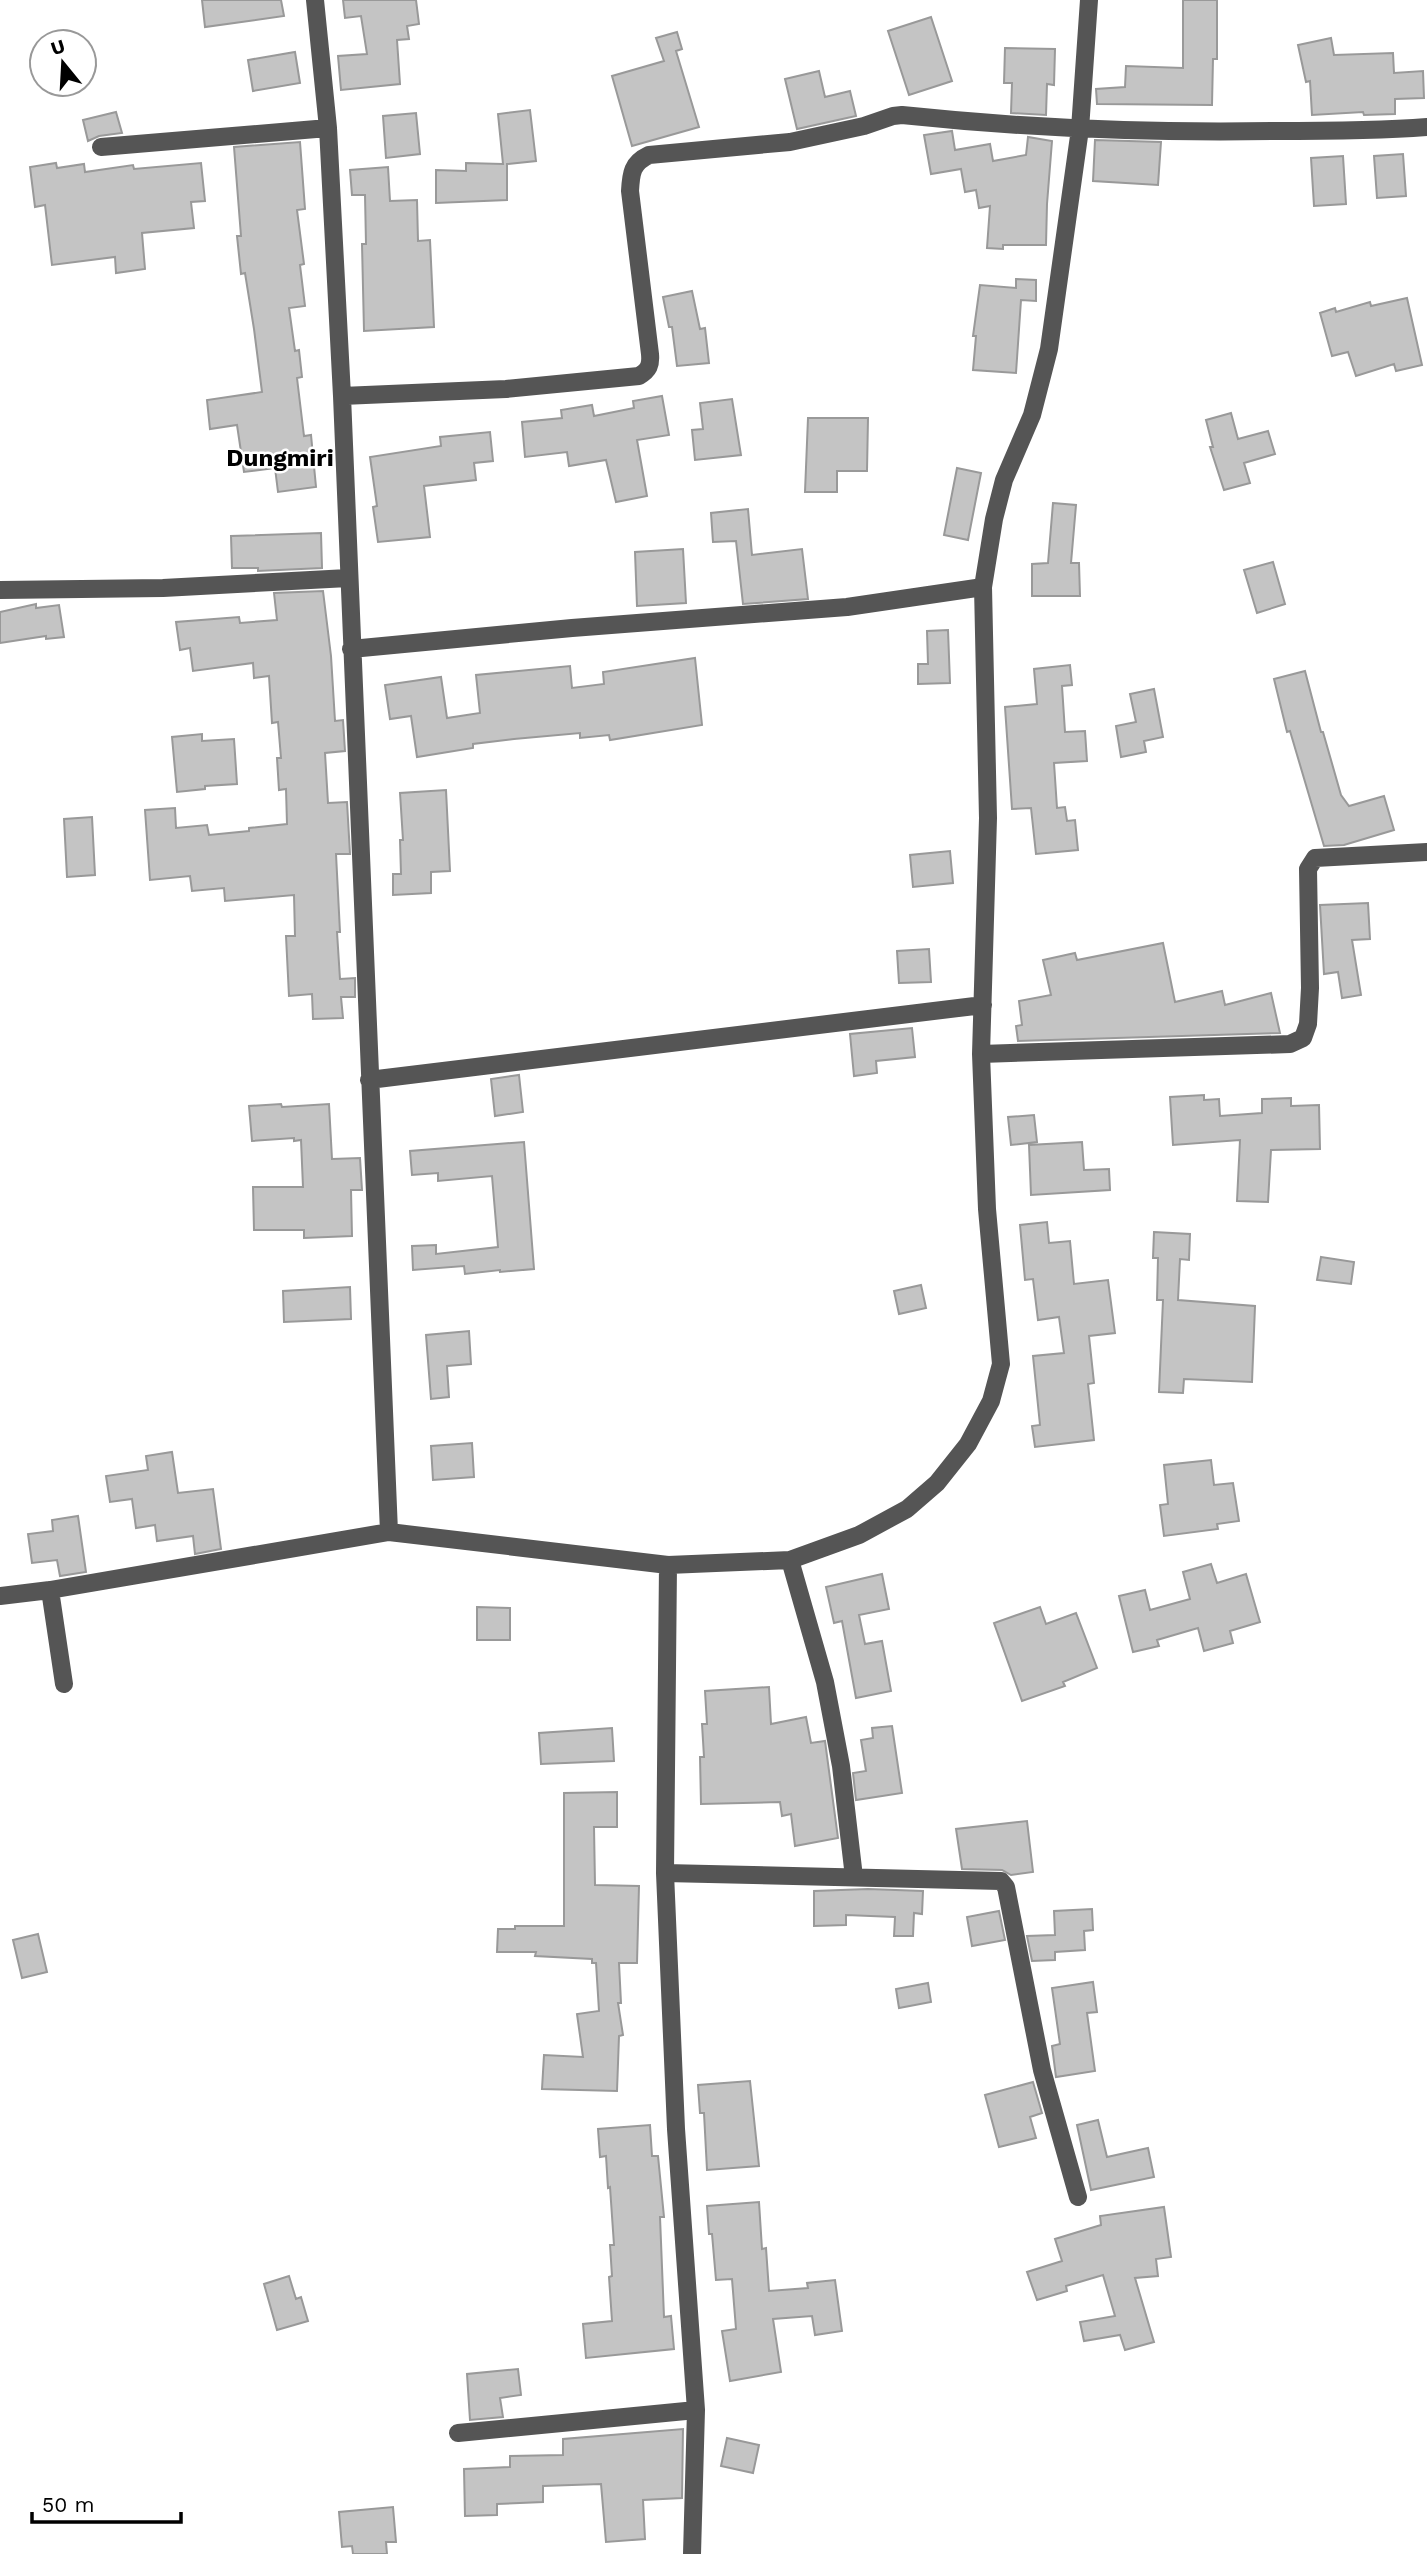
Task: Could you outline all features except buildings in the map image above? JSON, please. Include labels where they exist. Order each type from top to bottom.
[{"type":"street","points":[[315,0],[328,128],[342,396],[389,1532]]},
{"type":"street","points":[[0,1596],[50,1590],[389,1532],[668,1565],[790,1560],[859,1535],[907,1509],[937,1483],[968,1444],[991,1401],[1001,1364],[987,1209],[981,1055],[988,818],[983,587],[1004,480],[1032,415],[1049,349],[1080,129],[1089,0]]},
{"type":"street","points":[[342,396],[506,389],[639,376],[646,372],[650,354],[630,191],[634,165],[639,159],[649,155],[800,140],[864,127],[894,116],[1080,129],[1194,132],[1376,131],[1427,127]]},
{"type":"street","points":[[101,148],[328,128]]},
{"type":"street","points":[[0,590],[163,588],[348,578]]},
{"type":"street","points":[[351,649],[572,628],[847,607],[983,587]]},
{"type":"street","points":[[981,1055],[1290,1044],[1303,1038],[1308,1024],[1308,869],[1315,858],[1427,852]]},
{"type":"street","points":[[369,1080],[983,1005]]},
{"type":"street","points":[[790,1560],[825,1682],[841,1766],[854,1877]]},
{"type":"street","points":[[668,1565],[665,1873],[676,2129],[696,2410],[692,2554]]},
{"type":"street","points":[[50,1590],[64,1684]]},
{"type":"street","points":[[665,1873],[1002,1881],[1006,1886],[1042,2070],[1077,2197]]},
{"type":"street","points":[[458,2433],[696,2410]]},
{"type":"district","name":"Dungmiri","points":[[280,458]]}]
